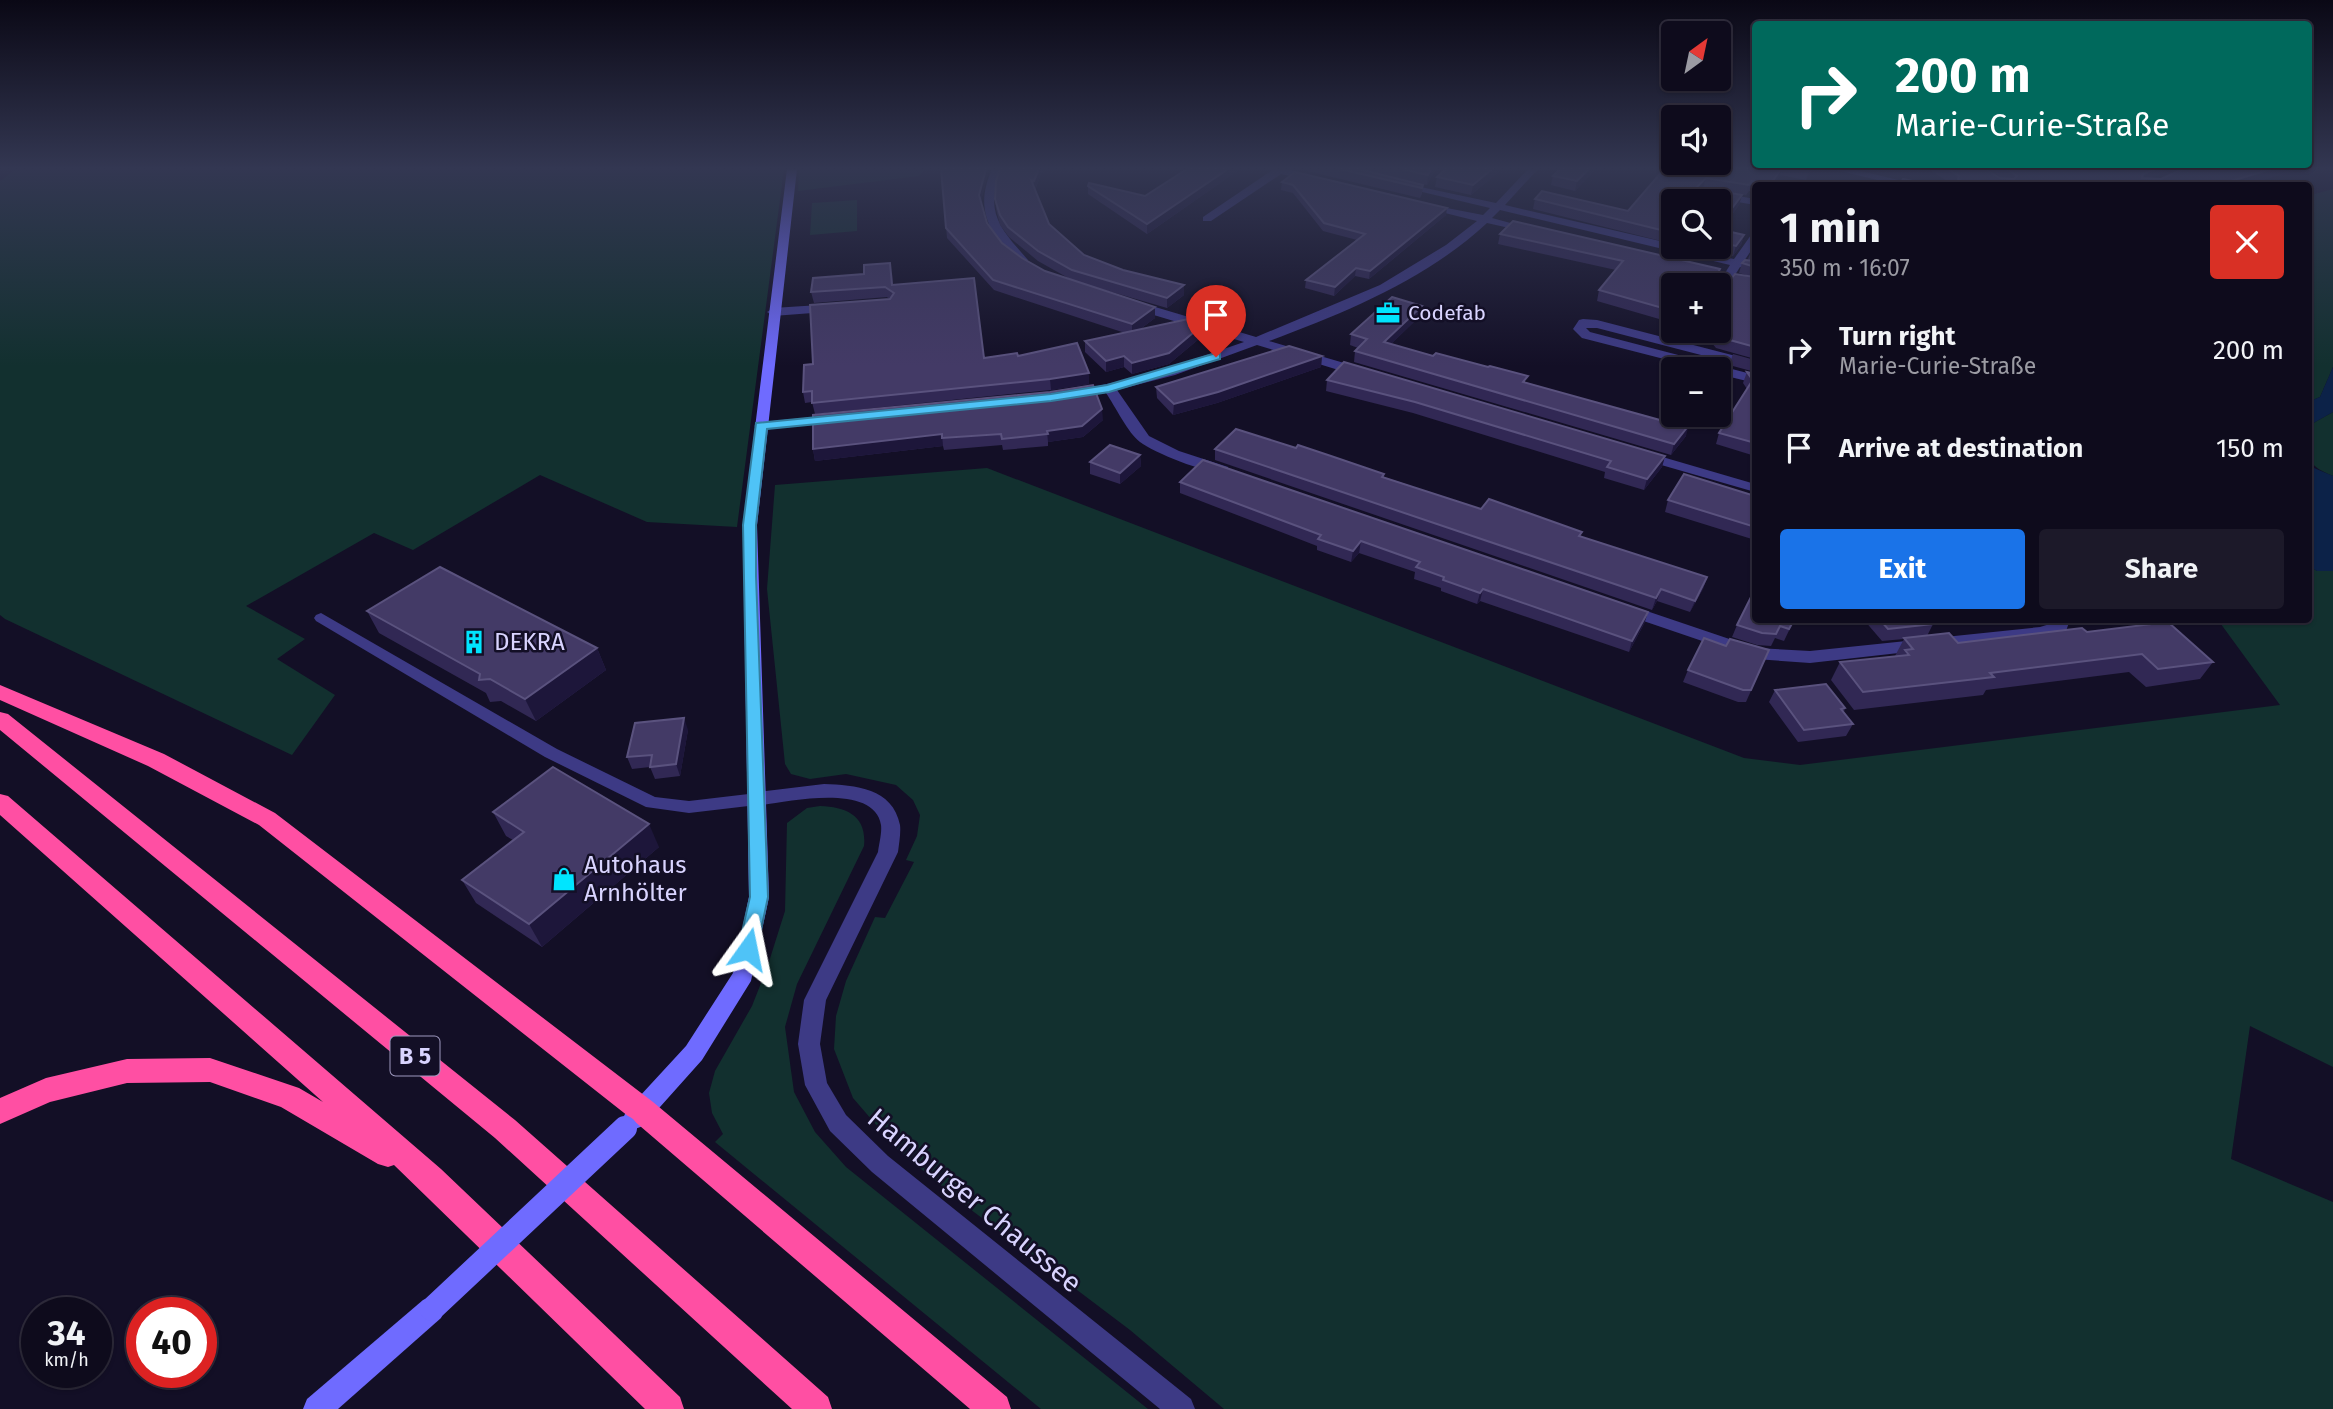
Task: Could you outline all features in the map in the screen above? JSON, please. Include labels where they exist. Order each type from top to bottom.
[{"type":"highway","points":[[0,692],[156,760],[267,819],[995,1409]]},
{"type":"highway","name":"B 5","points":[[0,719],[505,1129],[816,1409]]},
{"type":"highway","points":[[0,802],[431,1180],[668,1409]]},
{"type":"highway","points":[[0,1111],[46,1090],[127,1071],[210,1070],[289,1097],[431,1180]]},
{"type":"street","points":[[317,1409],[432,1309],[634,1119],[694,1053],[743,975],[759,897],[750,525],[783,235]]},
{"type":"street","points":[[999,235],[1007,247],[1031,267]]},
{"type":"street","points":[[1086,392],[1195,365],[1330,313],[1388,285],[1466,235]]},
{"type":"street","points":[[1620,235],[1752,266]]},
{"type":"street","points":[[1731,273],[1752,241]]},
{"type":"street","points":[[1688,267],[1712,273]]},
{"type":"street","points":[[1731,278],[1752,282]]},
{"type":"street","points":[[1118,300],[1376,376]]},
{"type":"street","points":[[773,312],[849,307]]},
{"type":"street","points":[[1669,357],[1586,335],[1579,329],[1583,323],[1597,324],[1752,364]]},
{"type":"street","points":[[1731,373],[1752,378]]},
{"type":"street","points":[[1109,388],[1144,439],[1174,454],[1243,477]]},
{"type":"street","points":[[761,426],[844,418]]},
{"type":"street","points":[[1624,449],[1752,487]]},
{"type":"street","points":[[1613,604],[1755,653],[1810,657],[2040,632],[2060,627],[2062,623]]},
{"type":"street","name":"Hamburger Chaussee","points":[[757,799],[844,790],[869,797],[889,816],[892,835],[888,852],[815,1000],[808,1044],[816,1085],[838,1124],[880,1164],[1181,1409]]},
{"type":"lane","points":[[321,618],[551,753],[652,803],[689,807],[757,799]]},
{"type":"green space","points":[[0,235],[775,235],[737,527],[647,522],[540,475],[413,550],[374,533],[246,606],[305,639],[277,659],[335,695],[292,755],[0,615]]},
{"type":"green space","points":[[2312,235],[2333,235],[2333,367],[2320,397],[2312,400]]},
{"type":"green space","points":[[2333,412],[2333,476],[2312,463],[2312,424]]},
{"type":"green space","points":[[987,468],[1744,758],[1800,765],[2280,705],[2220,623],[2312,623],[2312,568],[2317,571],[2333,571],[2333,1067],[2250,1026],[2231,1159],[2333,1202],[2333,1409],[1224,1409],[1130,1330],[966,1206],[897,1149],[853,1098],[834,1049],[836,1016],[846,981],[875,917],[885,918],[914,862],[906,860],[917,836],[920,815],[913,800],[896,785],[846,774],[810,779],[791,774],[785,764],[767,589],[775,485]]},
{"type":"green space","points":[[807,808],[839,808],[859,820],[864,846],[797,984],[785,1027],[794,1092],[815,1132],[846,1167],[1148,1409],[1041,1409],[715,1142],[723,1134],[712,1113],[709,1093],[715,1071],[752,1006],[785,911],[787,823]]},
{"type":"water","points":[[2333,367],[2333,412],[2312,424],[2312,400],[2320,397]]},
{"type":"water","points":[[2312,465],[2333,476],[2333,571],[2317,571],[2312,568]]},
{"type":"building","points":[[952,235],[996,235],[1022,258],[1045,271],[1155,307],[1132,324],[993,280]]},
{"type":"building","points":[[1018,235],[1061,235],[1084,255],[1123,270],[1184,285],[1167,298],[1072,270],[1038,251]]},
{"type":"building","points":[[1364,235],[1414,235],[1370,271],[1356,268],[1335,287],[1306,280]]},
{"type":"building","points":[[1503,235],[1572,235],[1661,255],[1661,259],[1677,259],[1720,269],[1718,273],[1661,273],[1661,308],[1599,290],[1623,261]]},
{"type":"building","points":[[1731,235],[1744,235],[1736,246],[1731,245]]},
{"type":"building","points":[[1745,260],[1752,261],[1752,266],[1742,263]]},
{"type":"building","points":[[890,263],[892,285],[974,278],[984,358],[1017,353],[1018,356],[1077,343],[1089,373],[812,403],[812,391],[803,392],[804,365],[813,364],[810,305],[890,299],[894,293],[885,287],[811,292],[813,278],[864,274],[864,265]]},
{"type":"building","points":[[1735,274],[1752,277],[1752,346],[1731,340],[1731,279]]},
{"type":"building","points":[[1392,297],[1422,306],[1384,342],[1433,356],[1436,353],[1528,376],[1523,382],[1661,419],[1661,427],[1687,427],[1674,444],[1355,351],[1367,339],[1351,334]]},
{"type":"building","points":[[1193,318],[1206,322],[1169,353],[1132,363],[1124,356],[1106,361],[1085,341]]},
{"type":"building","points":[[1289,346],[1322,356],[1218,392],[1174,404],[1156,387]]},
{"type":"building","points":[[1344,362],[1665,456],[1647,479],[1607,467],[1611,461],[1415,402],[1327,380]]},
{"type":"building","points":[[1752,381],[1752,442],[1719,433],[1723,427],[1731,427],[1731,414]]},
{"type":"building","points":[[1093,385],[1102,409],[1082,426],[1047,431],[1048,434],[1002,439],[1001,434],[942,438],[942,434],[813,449],[813,415],[1050,392]]},
{"type":"building","points":[[1236,429],[1296,448],[1298,445],[1384,474],[1382,477],[1481,509],[1489,499],[1582,532],[1579,536],[1707,577],[1695,601],[1661,589],[1656,598],[1215,449]]},
{"type":"building","points":[[1110,445],[1140,455],[1120,473],[1090,462]]},
{"type":"building","points":[[1203,460],[1648,612],[1632,641],[1483,589],[1480,593],[1443,580],[1444,577],[1416,567],[1420,562],[1361,541],[1353,551],[1318,539],[1321,535],[1180,482]]},
{"type":"building","points":[[1684,474],[1752,495],[1752,526],[1668,500]]},
{"type":"building","name":"DEKRA","points":[[440,567],[597,648],[525,699],[490,679],[479,680],[480,674],[367,611]]},
{"type":"building","points":[[1752,595],[1752,623],[1792,623],[1789,629],[1780,626],[1776,634],[1762,633],[1737,625]]},
{"type":"building","points":[[1883,623],[1933,624],[1888,629]]},
{"type":"building","points":[[2169,623],[2213,662],[2158,669],[2142,654],[1990,673],[1994,677],[1863,692],[1840,662],[1909,655],[1905,650],[1913,649],[1904,638],[1949,633],[1958,643],[2082,628],[2087,632]]},
{"type":"building","points":[[1704,638],[1726,646],[1730,639],[1769,650],[1751,690],[1743,690],[1688,670]]},
{"type":"building","points":[[1826,684],[1845,708],[1841,709],[1853,724],[1804,730],[1775,690]]},
{"type":"building","points":[[684,718],[676,764],[650,767],[652,755],[627,757],[635,723]]},
{"type":"building","name":"Autohaus Arnhölter","points":[[553,767],[649,824],[529,924],[462,880],[524,832],[493,812]]},
{"type":"place","name":"Codefab","points":[[1388,313]]},
{"type":"place","name":"DEKRA","points":[[474,642]]},
{"type":"place","name":"Autohaus Arnhölter","points":[[564,879]]},
{"type":"route","points":[[748,949],[759,897],[749,576],[750,525],[761,426],[1051,397],[1109,388],[1216,357]]}]
